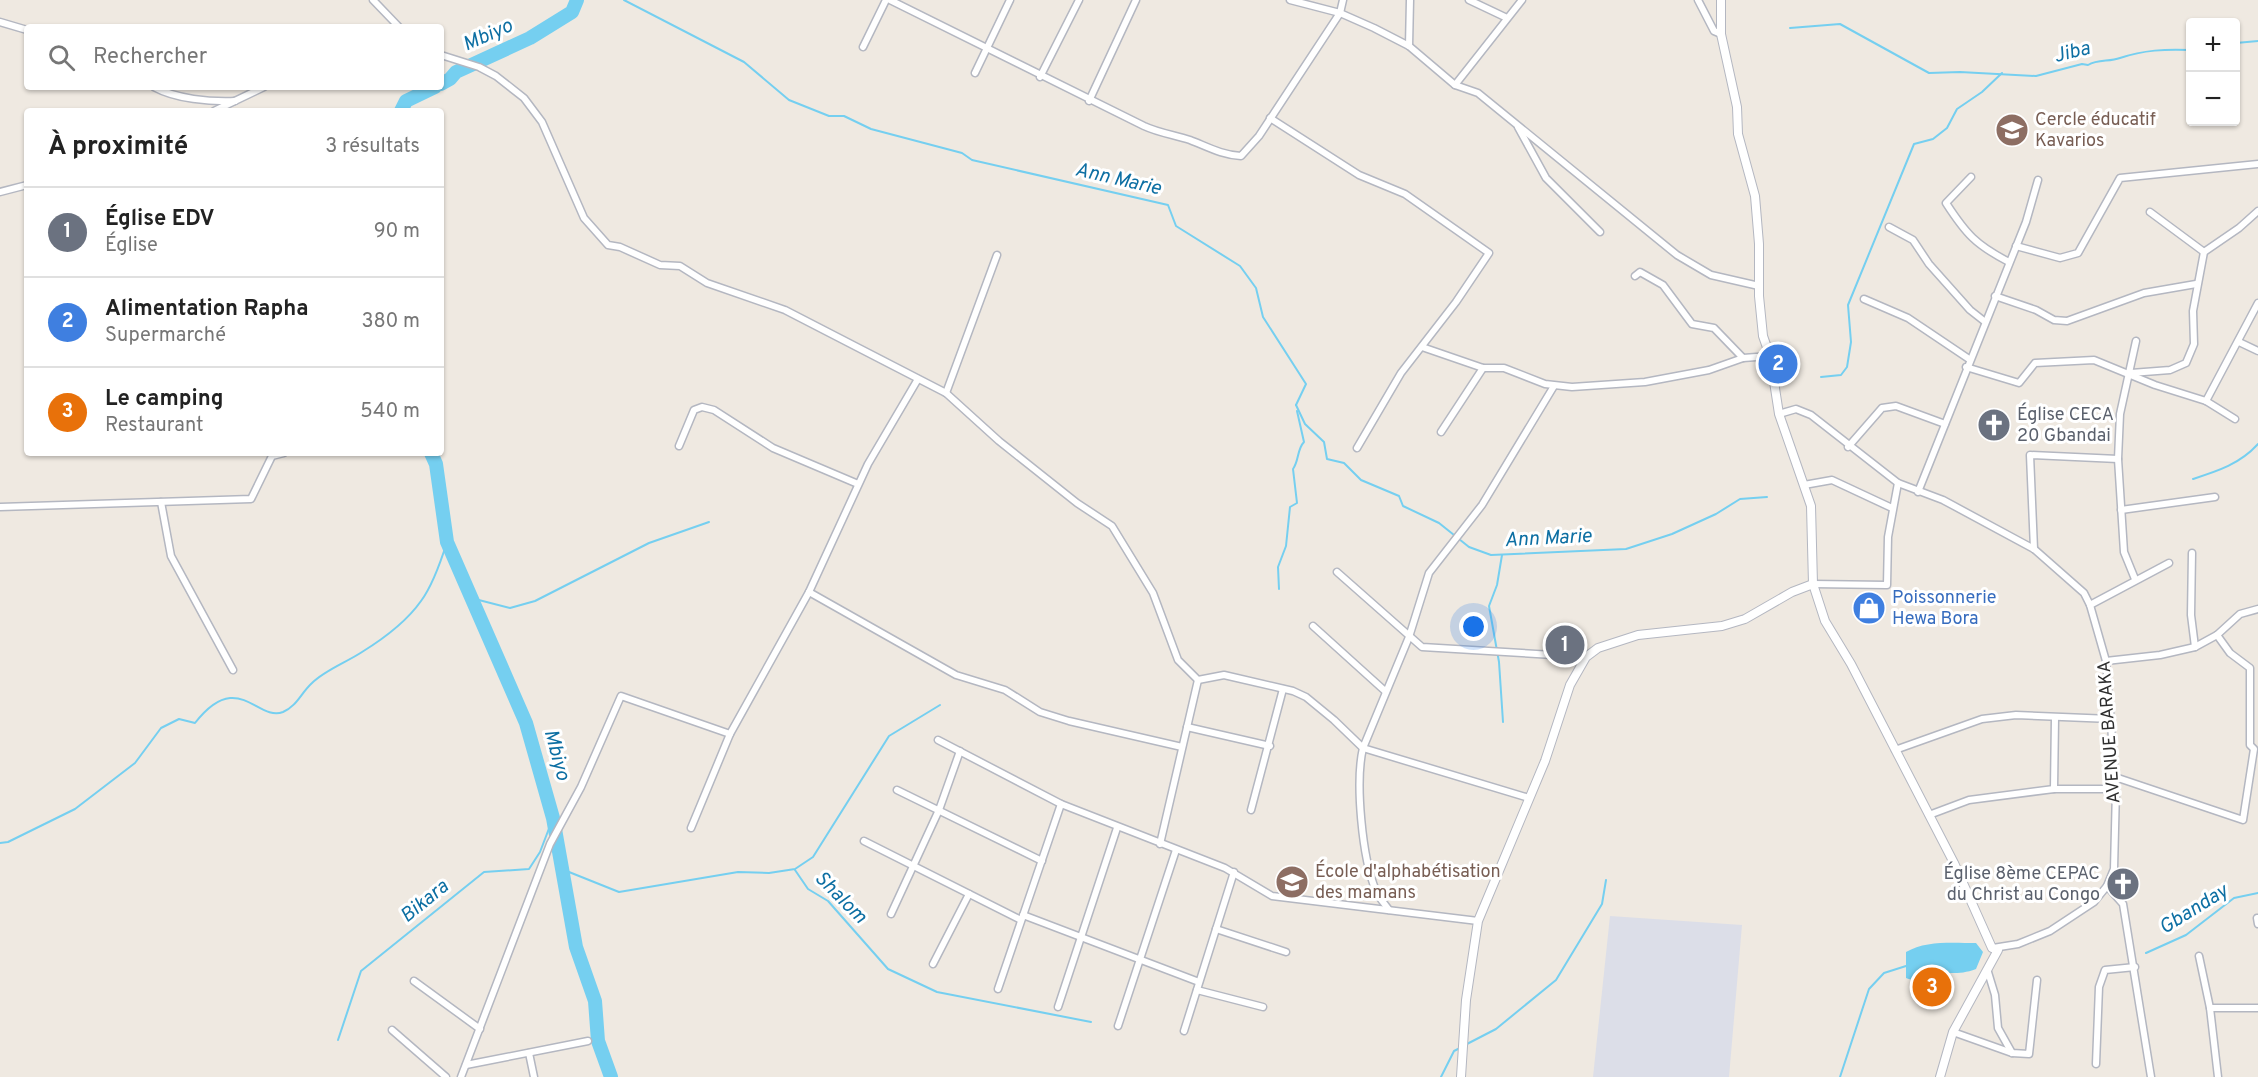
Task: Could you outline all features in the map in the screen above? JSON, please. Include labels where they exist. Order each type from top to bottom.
[{"type":"street","points":[[373,0],[396,24]]},
{"type":"street","points":[[863,47],[885,0]]},
{"type":"street","points":[[890,0],[1089,101],[1164,135],[1188,139],[1224,155],[1241,156],[1270,118],[1340,13],[1343,0]]},
{"type":"street","points":[[975,73],[1010,0]]},
{"type":"street","points":[[1040,76],[1079,0]]},
{"type":"street","points":[[1089,101],[1136,0]]},
{"type":"street","points":[[1290,0],[1340,13],[1408,46],[1455,85],[1478,93],[1677,255],[1711,275],[1759,286]]},
{"type":"street","points":[[1408,46],[1410,0]]},
{"type":"street","points":[[1469,0],[1507,18]]},
{"type":"street","points":[[1455,85],[1521,0]]},
{"type":"street","points":[[1698,0],[1714,31],[1721,34]]},
{"type":"street","points":[[1721,0],[1721,34],[1737,107],[1738,134],[1755,196],[1764,336],[1770,356],[1779,414],[1811,506],[1813,584],[1826,621],[1929,815],[1992,948],[1998,950],[1988,972],[1953,1032],[1940,1077]]},
{"type":"street","points":[[0,22],[24,29]]},
{"type":"street","points":[[444,56],[479,67],[496,76],[524,98],[542,122],[584,218],[608,245],[660,265],[680,267],[707,283],[784,310],[946,393],[999,441],[1077,503],[1112,526],[1153,593],[1178,660],[1198,680]]},
{"type":"street","points":[[160,90],[165,93],[222,102],[235,101]]},
{"type":"street","points":[[220,108],[258,90]]},
{"type":"street","points":[[1270,118],[1359,175],[1412,198],[1489,252],[1401,373],[1357,448]]},
{"type":"street","points":[[1516,124],[1546,178],[1600,232]]},
{"type":"street","points":[[2016,246],[2060,258],[2078,253],[2120,178],[2258,164]]},
{"type":"street","points":[[1971,177],[1946,203],[1961,226],[1981,248],[2009,262]]},
{"type":"street","points":[[1918,492],[1984,321],[2016,246],[2038,180]]},
{"type":"street","points":[[0,192],[24,186]]},
{"type":"street","points":[[2130,373],[2170,370],[2186,363],[2194,345],[2193,311],[2196,284],[2204,252],[2240,228],[2258,211]]},
{"type":"street","points":[[2150,212],[2204,252]]},
{"type":"street","points":[[1889,227],[1913,240],[1929,264],[1970,310],[1984,321]]},
{"type":"street","points":[[946,393],[997,255]]},
{"type":"street","points":[[1635,276],[1640,272],[1663,285],[1685,318],[1692,324],[1714,328],[1743,358]]},
{"type":"street","points":[[1995,296],[2036,310],[2054,320],[2067,321],[2144,293],[2196,284]]},
{"type":"street","points":[[1864,299],[1908,318],[1969,359]]},
{"type":"street","points":[[2206,401],[2258,303]]},
{"type":"street","points":[[2135,579],[2124,552],[2118,459],[2120,414],[2136,341]]},
{"type":"street","points":[[2239,342],[2258,351]]},
{"type":"street","points":[[1422,347],[1483,368],[1504,368],[1554,386],[1646,382],[1709,370],[1743,358],[1770,356]]},
{"type":"street","points":[[1966,367],[2019,383],[2035,363],[2094,360],[2155,385],[2206,401],[2235,419]]},
{"type":"street","points":[[1441,432],[1483,368]]},
{"type":"street","points":[[691,828],[730,734],[809,592],[858,484],[918,379]]},
{"type":"street","points":[[1389,910],[1376,891],[1364,838],[1359,766],[1363,748],[1408,637],[1429,573],[1482,505],[1554,386]]},
{"type":"street","points":[[1848,447],[1882,408],[1896,406],[1946,424]]},
{"type":"street","points":[[679,446],[694,410],[702,407],[714,410],[773,448],[858,484]]},
{"type":"street","name":"AVENUE BARAKA","points":[[1779,414],[1796,409],[1811,415],[1848,447],[1898,483],[1982,519],[2034,549],[2084,593],[2090,605],[2106,661],[2111,719],[2116,789],[2114,869],[2107,886]]},
{"type":"street","points":[[2034,549],[2030,455],[2118,459]]},
{"type":"street","points":[[0,507],[252,499],[272,456]]},
{"type":"street","points":[[1804,485],[1832,480],[1892,508]]},
{"type":"street","points":[[1461,1077],[1466,1000],[1478,921],[1545,761],[1570,685],[1586,657],[1598,648],[1638,635],[1722,626],[1745,619],[1792,592],[1813,584],[1887,585],[1886,557],[1892,508],[1898,483]]},
{"type":"street","points":[[2121,510],[2215,497]]},
{"type":"street","points":[[161,502],[171,556],[233,670]]},
{"type":"street","points":[[2192,553],[2191,615],[2195,647]]},
{"type":"street","points":[[2090,605],[2169,562]]},
{"type":"street","points":[[1337,572],[1422,647],[1586,657]]},
{"type":"street","points":[[809,592],[956,675],[1005,690],[1040,712],[1070,722],[1182,747]]},
{"type":"street","points":[[2106,661],[2160,655],[2195,647],[2217,635],[2240,614],[2258,609]]},
{"type":"street","points":[[1313,626],[1385,691]]},
{"type":"street","points":[[2115,777],[2243,820],[2256,749],[2250,745],[2250,668],[2230,654],[2217,635]]},
{"type":"street","points":[[1198,680],[1224,675],[1306,697],[1363,748],[1528,798]]},
{"type":"street","points":[[1160,844],[1198,680]]},
{"type":"street","points":[[1251,810],[1270,746],[1283,689]]},
{"type":"street","points":[[461,1077],[550,844],[621,696],[730,734]]},
{"type":"street","points":[[1895,750],[1982,719],[2016,715],[2111,719]]},
{"type":"street","points":[[2054,789],[2055,718]]},
{"type":"street","points":[[1187,727],[1270,746]]},
{"type":"street","points":[[938,740],[1061,804],[1117,828],[1234,872],[1272,896],[1478,921]]},
{"type":"street","points":[[891,914],[939,810],[960,751]]},
{"type":"street","points":[[1929,815],[1969,800],[2054,789],[2116,789]]},
{"type":"street","points":[[897,790],[1042,861]]},
{"type":"street","points":[[998,989],[1061,804]]},
{"type":"street","points":[[1058,1007],[1117,828]]},
{"type":"street","points":[[864,841],[969,894],[1022,917],[1200,982]]},
{"type":"street","points":[[1118,1026],[1176,850]]},
{"type":"street","points":[[1184,1031],[1234,872]]},
{"type":"street","points":[[1992,948],[2018,944],[2050,931],[2094,902],[2107,886],[2123,904],[2151,1077]]},
{"type":"street","points":[[933,964],[969,894]]},
{"type":"street","points":[[1216,929],[1286,952]]},
{"type":"street","points":[[2199,956],[2210,1008],[2218,1077]]},
{"type":"street","points":[[2097,1064],[2100,987],[2105,970],[2135,967]]},
{"type":"street","points":[[1988,972],[1995,994],[1998,1028],[2012,1053]]},
{"type":"street","points":[[1953,1032],[2012,1053],[2029,1054],[2037,980]]},
{"type":"street","points":[[414,981],[480,1029]]},
{"type":"street","points":[[1197,990],[1263,1007]]},
{"type":"street","points":[[2210,1008],[2258,1008]]},
{"type":"street","points":[[392,1030],[446,1077]]},
{"type":"street","points":[[466,1065],[588,1041]]},
{"type":"street","points":[[529,1053],[534,1077]]},
{"type":"shaded area","points":[[1610,916],[1742,925],[1729,1077],[1593,1077]]},
{"type":"water","points":[[1976,943],[1983,952],[1976,969],[1941,973],[1924,978],[1906,978],[1906,952],[1914,948],[1931,944]]},
{"type":"waterway","name":"Mbiyo","points":[[444,82],[456,72],[530,38],[572,12],[577,0]]},
{"type":"waterway","name":"Ann Marie","points":[[624,0],[744,62],[789,100],[829,116],[844,116],[871,129],[962,153],[972,160],[1168,205],[1176,226],[1240,266],[1256,288],[1263,317],[1306,384],[1296,405]]},
{"type":"waterway","name":"Jiba","points":[[1790,28],[1840,24],[1929,73],[1960,72],[2036,76],[2082,64],[2088,65],[2146,52],[2186,50]]},
{"type":"waterway","name":"Jiba","points":[[2240,43],[2258,41]]},
{"type":"waterway","points":[[1821,377],[1841,375],[1847,367],[1851,342],[1848,305],[1914,144],[1933,139],[1947,128],[1957,109],[1982,92],[2002,73]]},
{"type":"waterway","name":"Mbiyo","points":[[402,108],[406,101],[429,90]]},
{"type":"waterway","name":"Ann Marie","points":[[1296,405],[1305,424],[1324,442],[1327,459],[1344,463],[1361,480],[1399,496],[1403,506],[1439,523],[1469,547],[1491,555],[1626,549],[1672,534],[1716,514],[1740,499],[1767,497]]},
{"type":"waterway","points":[[1279,589],[1278,567],[1286,546],[1290,507],[1297,503],[1293,469],[1304,442],[1297,411]]},
{"type":"waterway","points":[[2193,479],[2236,462],[2258,444]]},
{"type":"waterway","name":"Mbiyo","points":[[432,456],[436,464],[447,542],[526,723],[553,818],[576,947],[595,1001],[598,1041],[611,1077]]},
{"type":"waterway","points":[[471,598],[510,608],[535,601],[649,543],[709,522]]},
{"type":"waterway","points":[[0,843],[8,842],[75,809],[135,763],[161,728],[179,719],[195,723],[210,707],[223,699],[235,698],[274,713],[288,709],[317,678],[356,656],[409,616],[429,588],[447,542]]},
{"type":"waterway","points":[[1502,555],[1497,585],[1489,606],[1499,662],[1503,722]]},
{"type":"waterway","name":"Shalom","points":[[559,868],[619,892],[738,872],[769,873],[795,869],[813,857],[889,736],[940,705]]},
{"type":"waterway","name":"Bikara","points":[[338,1040],[361,971],[484,872],[529,869],[540,852],[553,818]]},
{"type":"waterway","name":"Shalom","points":[[795,870],[808,889],[828,901],[888,969],[937,992],[1091,1022]]},
{"type":"waterway","points":[[1465,1045],[1496,1029],[1556,980],[1602,904],[1606,880]]},
{"type":"waterway","name":"Gbanday","points":[[2146,953],[2186,935],[2234,898],[2258,893]]},
{"type":"waterway","points":[[1840,1077],[1869,989],[1884,973],[1906,966]]},
{"type":"waterway","points":[[1441,1077],[1454,1051],[1460,1048]]},
{"type":"place","name":"Cercle éducatif Kavarios","points":[[2012,130]]},
{"type":"place","name":"Alimentation Rapha","points":[[1778,364]]},
{"type":"place","name":"Église CECA 20 Gbandai","points":[[1994,425]]},
{"type":"place","name":"Poissonnerie Hewa Bora","points":[[1869,608]]},
{"type":"place","name":"Église EDV","points":[[1565,645]]},
{"type":"place","name":"École d'alphabétisation des mamans","points":[[1292,882]]},
{"type":"place","name":"Église 8ème CEPAC du Christ au Congo","points":[[2123,884]]},
{"type":"place","name":"Le camping","points":[[1932,987]]}]
